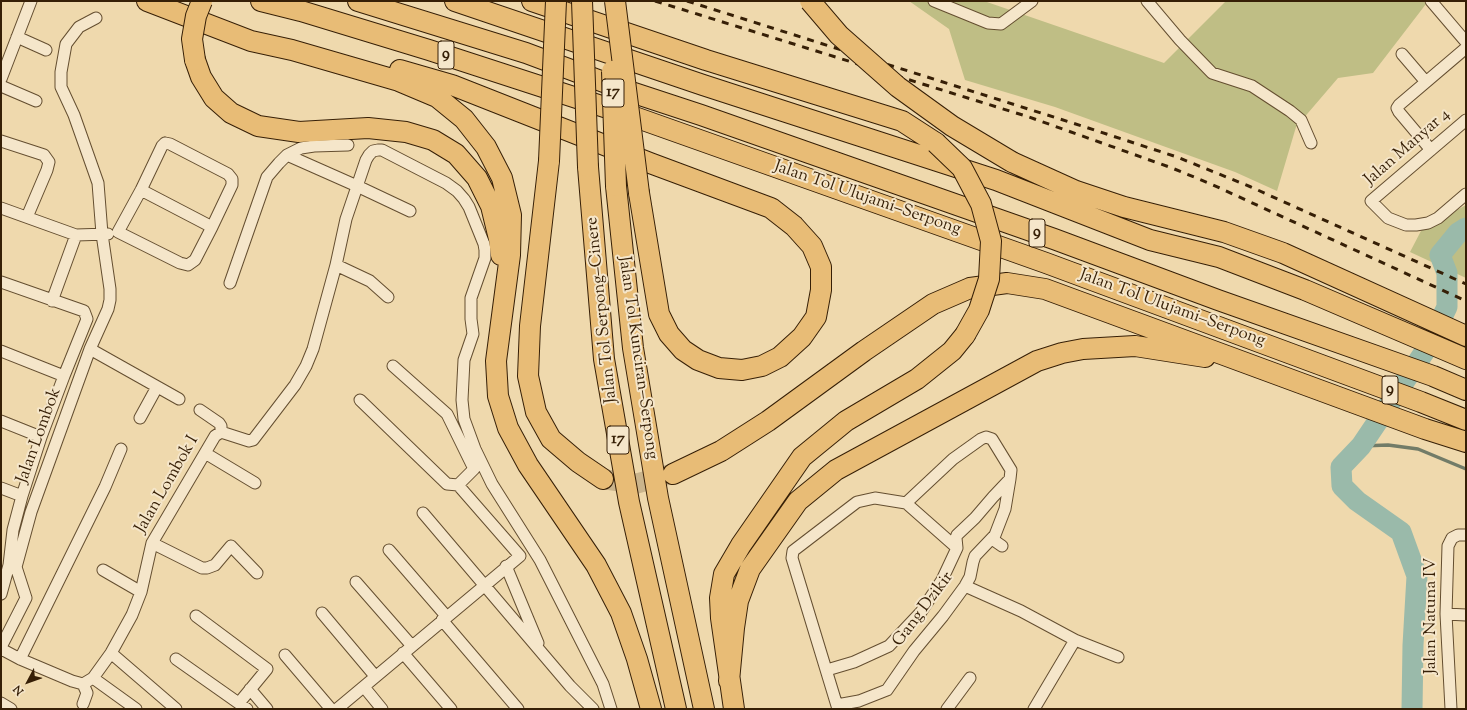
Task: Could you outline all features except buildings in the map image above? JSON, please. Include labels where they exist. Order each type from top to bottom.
[{"type":"highway","points":[[147,1],[251,41],[292,50],[377,63],[452,85],[650,163],[771,208],[794,226],[812,246],[821,267],[822,290],[816,317],[802,337],[780,357],[762,366],[742,370],[719,368],[698,360],[683,350],[668,334],[659,314],[639,193],[614,1]]},
{"type":"highway","points":[[202,1],[196,16],[192,39],[195,60],[201,77],[214,98],[231,113],[258,126],[299,132],[368,128],[406,132],[433,140],[456,154],[477,178],[491,206],[500,239],[505,290]]},
{"type":"highway","name":"Jalan Tol Ulujami–Serpong","points":[[261,1],[301,11],[429,50],[629,115],[1039,260],[1466,420]]},
{"type":"highway","name":"Jalan Tol Ulujami–Serpong","points":[[358,1],[526,53],[625,90],[701,115],[1054,239],[1218,300],[1433,376],[1466,390]]},
{"type":"highway","points":[[455,1],[702,85],[996,180],[1150,240],[1219,257],[1305,290],[1465,359]]},
{"type":"highway","points":[[532,1],[706,60],[902,121],[936,143],[962,168],[981,204],[991,241],[989,279],[979,310],[965,335],[952,351],[917,379],[846,421],[802,457],[741,544],[724,574],[720,598],[721,618],[734,709]]},
{"type":"highway","points":[[556,1],[549,161],[530,326],[528,376],[536,412],[551,439],[578,462],[603,479]]},
{"type":"highway","name":"Jalan Tol Serpong–Cinere","points":[[582,1],[588,167],[604,359],[629,502],[676,709]]},
{"type":"highway","name":"Jalan Tol Kunciran–Serpong","points":[[614,1],[612,77],[616,186],[632,348],[658,498],[704,709]]},
{"type":"highway","points":[[810,1],[839,34],[898,87],[952,126],[1012,162],[1076,191],[1124,207],[1224,232],[1283,253],[1466,336]]},
{"type":"highway","points":[[292,50],[399,81],[437,97],[464,119],[486,147],[502,178],[511,215],[510,255],[496,362],[498,396],[508,428],[528,465],[596,565],[621,613],[638,658],[651,709]]},
{"type":"highway","points":[[673,474],[721,450],[768,421],[864,351],[933,304],[970,288],[1007,283],[1045,289],[1425,429],[1466,442]]},
{"type":"highway","points":[[729,681],[738,601],[750,569],[798,501],[836,470],[1037,361],[1062,353],[1084,349],[1135,346],[1249,364]]},
{"type":"street","points":[[1,79],[31,1]]},
{"type":"street","points":[[934,1],[988,23],[1002,24],[1032,1]]},
{"type":"street","points":[[1147,1],[1180,40],[1212,73],[1252,86],[1290,111],[1302,120],[1311,143]]},
{"type":"street","points":[[1433,2],[1466,42]]},
{"type":"street","name":"Jalan Lombok","points":[[96,18],[80,27],[66,44],[61,72],[61,87],[74,116],[98,183],[102,234],[110,289],[110,300],[108,309],[90,349],[31,512],[16,567],[26,598],[1,649],[20,659],[72,681],[88,681],[136,709]]},
{"type":"street","points":[[17,37],[46,50]]},
{"type":"street","points":[[1431,150],[1399,112],[1398,108],[1401,102],[1466,48]]},
{"type":"street","points":[[1402,54],[1426,82]]},
{"type":"street","points":[[1,86],[36,100]]},
{"type":"street","name":"Jalan Manyar 4","points":[[1466,120],[1371,201],[1388,218],[1406,225],[1416,225],[1428,223],[1438,218],[1466,194]]},
{"type":"street","points":[[1,141],[44,155],[49,162],[27,217]]},
{"type":"street","points":[[1,208],[76,234],[102,234],[118,232],[180,264],[188,265],[195,260],[212,227],[232,185],[232,179],[228,174],[170,144],[165,143],[162,146],[141,190],[118,232]]},
{"type":"street","points":[[230,283],[267,177],[287,156],[301,148],[348,145]]},
{"type":"street","points":[[200,410],[219,423],[221,426],[221,432],[249,441],[253,440],[295,385],[306,366],[313,348],[336,265],[346,219],[366,160],[373,151],[382,150],[446,183],[460,195],[469,207],[484,244],[485,258],[471,298],[473,334],[464,360],[462,400],[464,419],[475,449],[492,484],[540,560],[603,684],[611,709]]},
{"type":"street","points":[[287,156],[410,211]]},
{"type":"street","points":[[141,190],[212,227]]},
{"type":"street","points":[[52,301],[76,234]]},
{"type":"street","points":[[336,265],[370,281],[388,297]]},
{"type":"street","points":[[1,282],[84,311],[87,319],[41,437],[22,496],[5,564],[1,594]]},
{"type":"street","points":[[90,349],[179,399]]},
{"type":"street","points":[[1,351],[64,376]]},
{"type":"street","points":[[393,366],[447,414],[474,468],[458,485]]},
{"type":"street","points":[[140,418],[157,387]]},
{"type":"street","points":[[338,709],[375,676],[506,566],[520,556],[458,485],[447,484],[360,400]]},
{"type":"street","points":[[1,421],[41,437]]},
{"type":"street","name":"Jalan Lombok I","points":[[88,681],[111,653],[132,615],[141,592],[152,543],[216,436],[221,432]]},
{"type":"street","points":[[827,670],[854,662],[889,646],[921,612],[942,580],[957,548],[957,535],[975,518],[1010,479],[1011,470],[992,439],[986,437],[954,458],[906,503]]},
{"type":"street","points":[[20,659],[105,487],[121,449]]},
{"type":"street","points":[[205,454],[255,483]]},
{"type":"street","name":"Gang Dzikir","points":[[838,707],[859,701],[887,690],[914,651],[943,616],[970,577],[975,556],[992,539],[1005,509],[1010,479]]},
{"type":"street","points":[[1,488],[22,496]]},
{"type":"street","points":[[838,707],[792,558],[793,551],[857,502],[875,498],[906,503],[957,548]]},
{"type":"street","points":[[423,513],[570,686],[593,709]]},
{"type":"street","name":"Jalan Natuna IV","points":[[1451,709],[1446,614],[1448,546],[1452,538],[1458,535],[1466,535]]},
{"type":"street","points":[[992,539],[1002,546]]},
{"type":"street","points":[[152,543],[202,568],[215,566],[231,546],[257,573]]},
{"type":"street","points":[[389,550],[518,709]]},
{"type":"street","points":[[506,566],[542,653]]},
{"type":"street","points":[[103,570],[141,592]]},
{"type":"street","points":[[356,582],[408,649],[450,709]]},
{"type":"street","points":[[965,586],[1021,611],[1074,640],[1118,657]]},
{"type":"street","points":[[322,614],[375,676]]},
{"type":"street","points":[[1446,614],[1466,615]]},
{"type":"street","points":[[176,659],[243,706],[250,689],[267,669],[196,616]]},
{"type":"street","points":[[1034,709],[1074,640]]},
{"type":"street","points":[[111,653],[176,709]]},
{"type":"street","points":[[286,655],[331,709]]},
{"type":"street","points":[[947,709],[970,678]]},
{"type":"street","points":[[82,704],[87,693],[88,681]]},
{"type":"street","points":[[364,687],[382,709]]},
{"type":"street","points":[[250,689],[267,709]]},
{"type":"street","points":[[1,704],[11,709]]},
{"type":"shaded area","points":[[909,1],[984,1],[1164,63],[1226,1],[1423,1],[1426,4],[1373,73],[1338,78],[1296,127],[1277,191],[1235,172],[1055,107],[965,80],[949,29]]},
{"type":"shaded area","points":[[1466,205],[1466,278],[1410,252],[1422,229]]},
{"type":"waterway","points":[[1412,709],[1413,645],[1417,576],[1401,532],[1357,501],[1342,486],[1341,467],[1361,446],[1427,348],[1447,307],[1447,273],[1440,255],[1458,233],[1466,228]]},
{"type":"waterway","points":[[1361,446],[1388,445],[1418,449],[1466,469]]},
{"type":"tunnel","points":[[603,479],[635,484],[671,474]]},
{"type":"railway","points":[[655,1],[1029,117],[1172,168],[1211,184],[1466,301]]},
{"type":"railway","points":[[687,1],[1177,157],[1251,187],[1466,284]]}]
